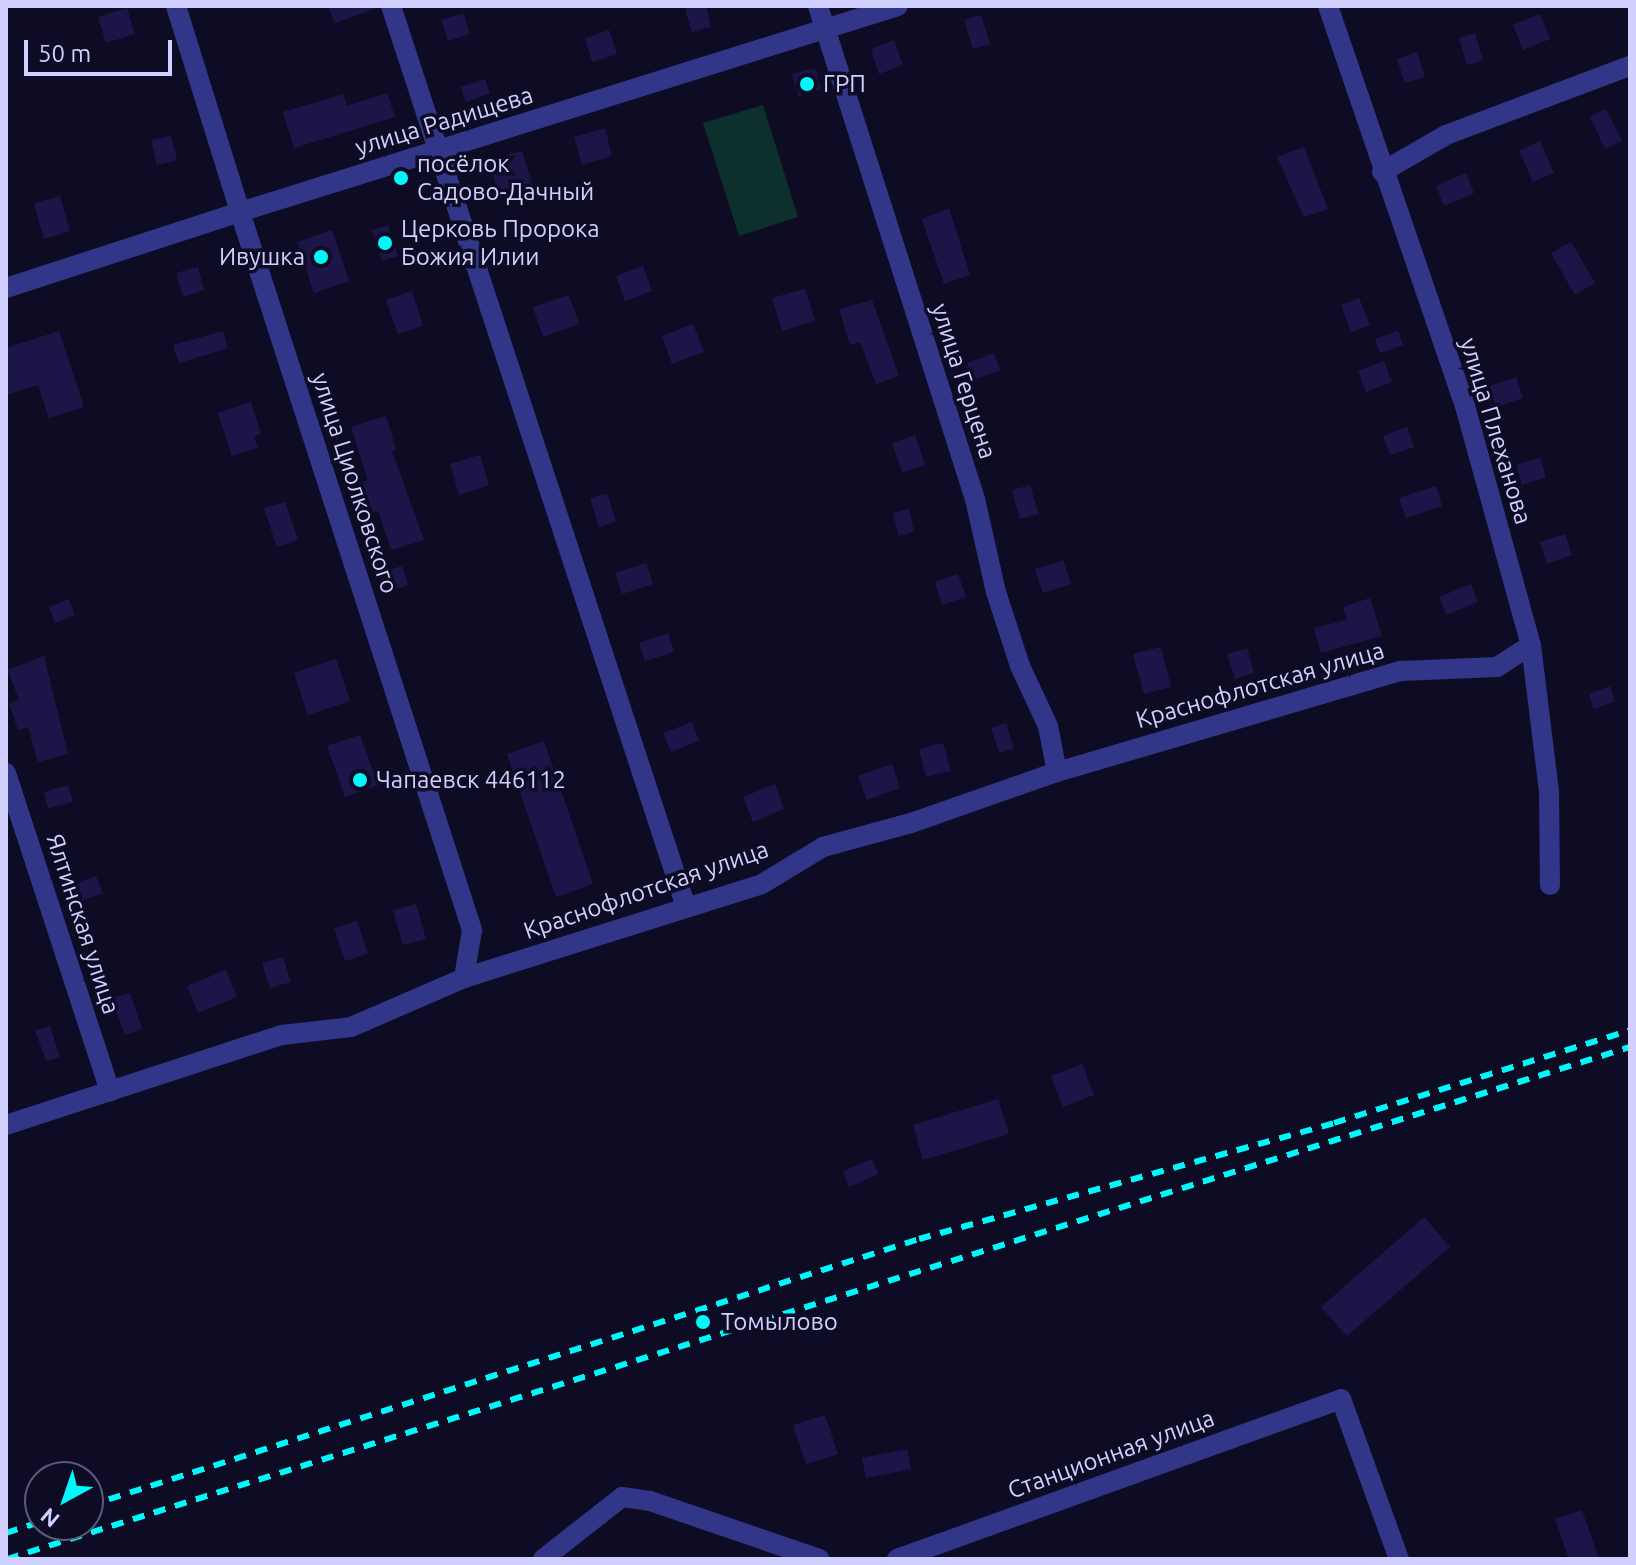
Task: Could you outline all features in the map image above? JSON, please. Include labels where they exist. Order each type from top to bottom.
[{"type":"street","name":"улица Циолковского","points":[[176,6],[472,930],[464,978]]},
{"type":"street","points":[[391,6],[441,149],[575,575],[603,645],[686,907]]},
{"type":"street","name":"улица Герцена","points":[[818,6],[975,499],[996,592],[1020,666],[1048,726],[1057,772]]},
{"type":"street","name":"улица Радищева","points":[[6,288],[898,6]]},
{"type":"street","name":"улица Плеханова","points":[[1328,6],[1382,172],[1465,406],[1531,645],[1549,791],[1550,885]]},
{"type":"street","points":[[1382,172],[1446,135],[1630,66]]},
{"type":"street","name":"Краснофлотская улица","points":[[6,1125],[282,1035],[351,1027],[464,978],[762,884],[823,847],[911,823],[1057,772],[1401,671],[1497,667],[1531,645]]},
{"type":"street","name":"Ялтинская улица","points":[[6,773],[110,1091]]},
{"type":"street","name":"Станционная улица","points":[[897,1559],[1341,1399],[1399,1559]]},
{"type":"street","points":[[543,1559],[622,1497],[650,1501],[791,1553],[819,1559]]},
{"type":"green space","points":[[763,105],[798,217],[739,236],[703,123]]},
{"type":"building","points":[[328,6],[376,6],[377,8],[335,23]]},
{"type":"building","points":[[706,6],[711,27],[692,32],[685,9]]},
{"type":"building","points":[[127,8],[135,34],[106,43],[98,17]]},
{"type":"building","points":[[463,13],[470,34],[448,41],[441,20]]},
{"type":"building","points":[[1540,14],[1550,39],[1523,50],[1513,25]]},
{"type":"building","points":[[981,15],[990,44],[973,49],[964,20]]},
{"type":"building","points":[[609,30],[617,54],[592,62],[585,38]]},
{"type":"building","points":[[1475,33],[1483,60],[1467,65],[1459,38]]},
{"type":"building","points":[[894,40],[903,65],[879,74],[871,49]]},
{"type":"building","points":[[1417,52],[1425,77],[1405,83],[1397,59]]},
{"type":"building","name":"ГРП","points":[[815,68],[821,89],[799,96],[792,74]]},
{"type":"building","points":[[485,79],[490,93],[466,102],[461,87]]},
{"type":"building","points":[[387,93],[395,117],[294,148],[283,112],[343,94],[347,106]]},
{"type":"building","points":[[1606,109],[1622,141],[1605,149],[1590,117]]},
{"type":"building","points":[[605,128],[612,156],[582,165],[574,137]]},
{"type":"building","points":[[171,136],[177,160],[157,165],[151,140]]},
{"type":"building","points":[[1540,141],[1554,173],[1533,182],[1519,151]]},
{"type":"building","points":[[1304,147],[1328,209],[1304,217],[1277,157]]},
{"type":"building","points":[[522,151],[532,183],[499,193],[488,161]]},
{"type":"building","points":[[1466,173],[1474,193],[1444,206],[1436,186]]},
{"type":"building","points":[[60,196],[70,231],[44,239],[34,203]]},
{"type":"building","points":[[949,208],[970,275],[944,284],[922,219]]},
{"type":"building","name":"Церковь Пророка Божия Илии","points":[[388,225],[398,256],[382,261],[372,230]]},
{"type":"building","points":[[332,230],[349,281],[314,293],[297,242]]},
{"type":"building","points":[[1571,242],[1595,283],[1575,295],[1551,253]]},
{"type":"building","points":[[643,266],[652,291],[625,301],[616,276]]},
{"type":"building","points":[[198,267],[204,290],[183,297],[176,273]]},
{"type":"building","points":[[805,289],[815,321],[782,331],[772,298]]},
{"type":"building","points":[[412,291],[423,326],[398,334],[386,300]]},
{"type":"building","points":[[569,295],[579,324],[543,337],[533,307]]},
{"type":"building","points":[[1359,298],[1370,325],[1351,332],[1341,305]]},
{"type":"building","points":[[872,300],[899,376],[876,384],[860,342],[850,345],[839,309]]},
{"type":"building","points":[[693,324],[704,352],[672,364],[662,336]]},
{"type":"building","points":[[59,331],[84,407],[49,418],[38,385],[6,395],[6,348]]},
{"type":"building","points":[[223,331],[228,348],[179,363],[173,345]]},
{"type":"building","points":[[1398,331],[1403,345],[1380,353],[1375,339]]},
{"type":"building","points":[[994,353],[1000,370],[974,380],[967,363]]},
{"type":"building","points":[[1384,361],[1392,382],[1366,392],[1358,371]]},
{"type":"building","points":[[1516,377],[1523,398],[1496,407],[1489,386]]},
{"type":"building","points":[[251,402],[261,434],[254,436],[258,448],[232,456],[218,413]]},
{"type":"building","points":[[386,416],[396,449],[392,451],[424,540],[391,550],[378,511],[367,514],[358,483],[368,480],[351,427]]},
{"type":"building","points":[[1407,427],[1414,447],[1390,455],[1383,436]]},
{"type":"building","points":[[915,435],[925,465],[902,472],[892,443]]},
{"type":"building","points":[[480,455],[489,485],[459,495],[450,464]]},
{"type":"building","points":[[1540,458],[1546,477],[1522,485],[1516,465]]},
{"type":"building","points":[[1030,485],[1039,514],[1020,519],[1012,490]]},
{"type":"building","points":[[1436,486],[1442,506],[1406,518],[1399,498]]},
{"type":"building","points":[[607,493],[616,522],[599,527],[590,498]]},
{"type":"building","points":[[285,502],[298,540],[277,547],[264,508]]},
{"type":"building","points":[[909,509],[914,532],[899,536],[893,513]]},
{"type":"building","points":[[1565,534],[1572,555],[1547,564],[1540,542]]},
{"type":"building","points":[[1063,560],[1071,584],[1043,593],[1035,569]]},
{"type":"building","points":[[646,563],[653,584],[622,594],[615,573]]},
{"type":"building","points":[[402,566],[408,585],[388,592],[382,572]]},
{"type":"building","points":[[958,574],[966,597],[942,605],[935,582]]},
{"type":"building","points":[[1471,584],[1478,602],[1446,615],[1439,597]]},
{"type":"building","points":[[1370,598],[1382,636],[1321,653],[1314,628],[1347,620],[1343,607]]},
{"type":"building","points":[[69,599],[75,615],[55,623],[49,607]]},
{"type":"building","points":[[668,633],[674,652],[645,661],[639,643]]},
{"type":"building","points":[[1161,647],[1171,687],[1144,694],[1133,654]]},
{"type":"building","points":[[1247,648],[1254,673],[1235,679],[1227,654]]},
{"type":"building","points":[[44,656],[68,754],[38,762],[28,727],[18,730],[9,703],[19,700],[8,670]]},
{"type":"building","points":[[336,659],[350,701],[308,715],[294,673]]},
{"type":"building","points":[[1610,686],[1615,701],[1594,709],[1589,694]]},
{"type":"building","points":[[692,722],[699,741],[671,752],[663,733]]},
{"type":"building","points":[[1006,723],[1014,749],[999,753],[991,728]]},
{"type":"building","points":[[360,735],[378,785],[345,797],[327,746]]},
{"type":"building","points":[[544,741],[593,884],[556,897],[507,754]]},
{"type":"building","points":[[943,743],[951,771],[926,777],[919,749]]},
{"type":"building","points":[[892,764],[900,788],[867,800],[858,776]]},
{"type":"building","points":[[775,784],[784,809],[753,822],[743,797]]},
{"type":"building","points":[[68,785],[73,802],[48,808],[44,792]]},
{"type":"building","points":[[96,876],[103,893],[80,901],[73,884]]},
{"type":"building","points":[[416,904],[426,939],[403,945],[393,910]]},
{"type":"building","points":[[357,921],[368,954],[345,961],[334,928]]},
{"type":"building","points":[[283,957],[291,982],[270,988],[262,963]]},
{"type":"building","points":[[226,970],[237,997],[198,1013],[187,986]]},
{"type":"building","points":[[130,993],[142,1029],[125,1035],[112,998]]},
{"type":"building","points":[[50,1026],[60,1057],[46,1061],[35,1030]]},
{"type":"building","points":[[1082,1064],[1094,1095],[1063,1107],[1051,1076]]},
{"type":"building","points":[[998,1099],[1009,1134],[923,1160],[913,1125]]},
{"type":"building","points":[[872,1159],[878,1174],[849,1187],[843,1171]]},
{"type":"building","points":[[1424,1217],[1450,1247],[1347,1336],[1321,1307]]},
{"type":"building","points":[[825,1415],[838,1454],[806,1464],[793,1425]]},
{"type":"building","points":[[907,1449],[911,1469],[866,1478],[862,1458]]},
{"type":"building","points":[[1582,1510],[1599,1559],[1569,1559],[1555,1519]]},
{"type":"railway","points":[[104,1501],[919,1239],[1334,1123],[1630,1030]]},
{"type":"railway","points":[[7,1559],[1630,1047]]},
{"type":"railway","points":[[6,1533],[24,1527]]},
{"type":"place","name":"ГРП","points":[[807,84]]},
{"type":"place","name":"посёлок Садово-Дачный","points":[[401,178]]},
{"type":"place","name":"Церковь Пророка Божия Илии","points":[[385,243]]},
{"type":"place","name":"Ивушка","points":[[321,257]]},
{"type":"place","name":"Чапаевск 446112","points":[[360,780]]},
{"type":"place","name":"Томылово","points":[[703,1322]]}]
